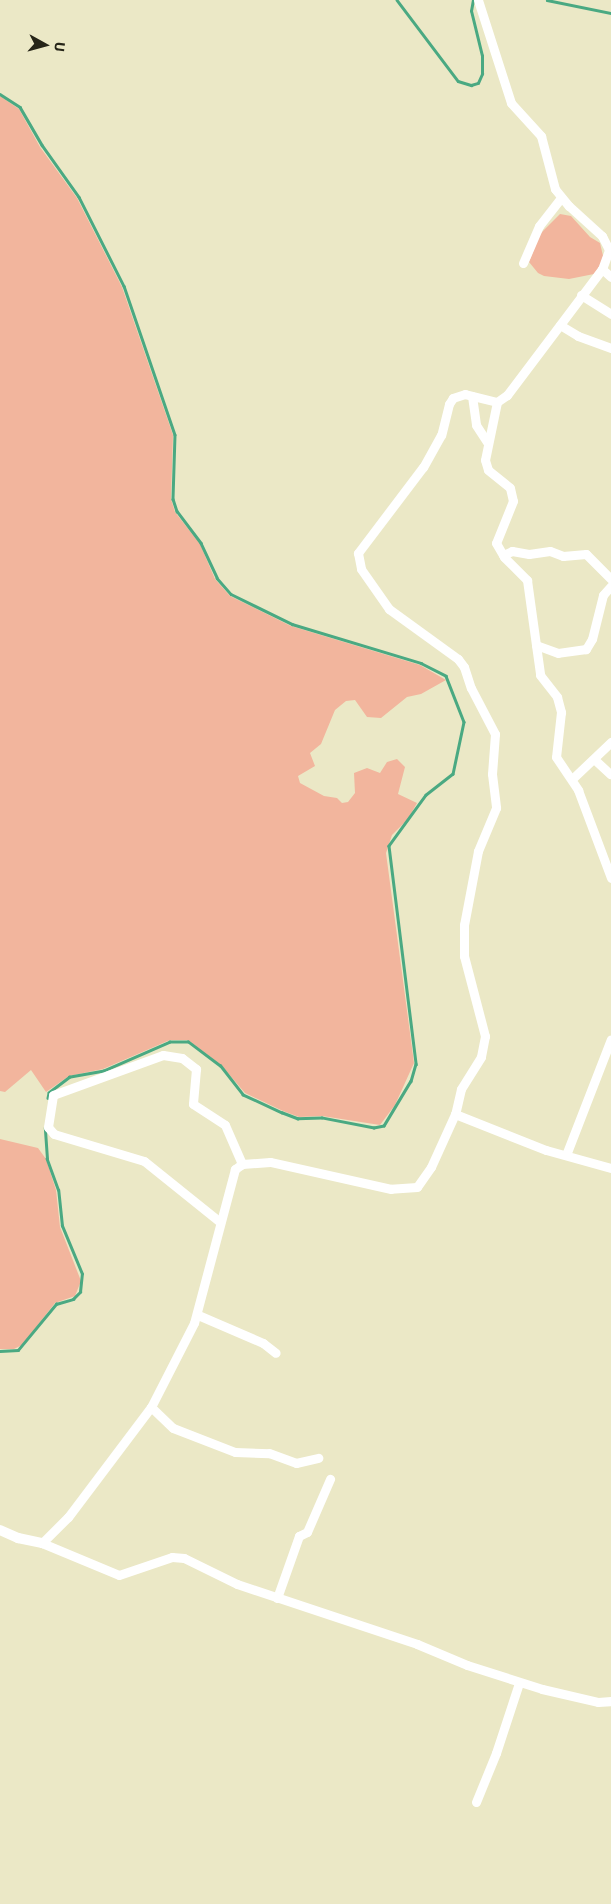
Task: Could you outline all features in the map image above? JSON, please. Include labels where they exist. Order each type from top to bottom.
[{"type":"street","points":[[478,0],[511,103],[539,131],[555,189],[609,243],[606,266],[611,277]]},
{"type":"street","points":[[523,263],[539,226],[562,198]]},
{"type":"street","points":[[606,266],[581,295],[507,395],[497,402],[484,454],[488,470],[510,488],[512,495],[511,513],[496,538],[503,555],[528,580],[540,675],[557,697],[561,712],[556,758],[572,780],[611,878]]},
{"type":"street","points":[[581,295],[611,314]]},
{"type":"street","points":[[560,324],[578,336],[611,348]]},
{"type":"street","points":[[42,1543],[68,1517],[151,1406],[198,1315],[231,1176],[242,1164],[270,1162],[378,1186],[411,1189],[426,1176],[455,1114],[461,1090],[475,1069],[484,1044],[483,1024],[464,956],[463,941],[478,851],[496,808],[492,774],[495,734],[471,688],[464,667],[389,609],[361,569],[358,553],[423,467],[447,421],[449,404],[458,395],[497,402]]},
{"type":"street","points":[[472,396],[476,425],[487,442]]},
{"type":"street","points":[[503,555],[512,551],[529,554],[550,551],[562,556],[586,554],[611,579]]},
{"type":"street","points":[[536,645],[558,653],[586,649],[592,639],[603,595],[611,586]]},
{"type":"street","points":[[572,780],[595,760],[611,742]]},
{"type":"street","points":[[595,760],[610,774]]},
{"type":"street","points":[[566,1155],[611,1039]]},
{"type":"street","points":[[220,1222],[144,1161],[54,1134],[48,1127],[53,1095],[163,1055],[182,1058],[196,1070],[193,1104],[226,1125],[242,1164]]},
{"type":"street","points":[[455,1114],[566,1155],[611,1168]]},
{"type":"street","points":[[198,1315],[263,1343],[276,1353]]},
{"type":"street","points":[[151,1406],[173,1428],[234,1452],[269,1453],[296,1463],[318,1458]]},
{"type":"street","points":[[277,1598],[299,1534],[307,1532],[330,1479]]},
{"type":"street","points":[[0,1530],[18,1538],[42,1543],[119,1575],[172,1557],[184,1558],[277,1598],[417,1644],[519,1683],[598,1702],[611,1701]]},
{"type":"street","points":[[476,1802],[496,1753],[519,1683]]},
{"type":"shaded area","points":[[0,96],[19,109],[40,147],[77,198],[122,287],[173,435],[171,499],[175,512],[200,544],[215,579],[230,596],[291,626],[420,665],[446,680],[421,694],[407,697],[381,718],[367,717],[355,700],[346,701],[335,710],[321,744],[310,753],[315,766],[298,776],[300,783],[324,796],[337,798],[342,803],[348,802],[355,793],[354,773],[367,768],[380,773],[387,762],[397,759],[405,767],[398,794],[417,803],[408,819],[392,835],[386,853],[414,1063],[395,1105],[380,1125],[322,1116],[299,1117],[283,1111],[245,1093],[221,1065],[188,1040],[170,1040],[103,1069],[69,1076],[46,1092],[31,1070],[5,1092],[0,1091]]},
{"type":"shaded area","points":[[560,214],[571,216],[590,237],[600,243],[604,260],[594,274],[569,279],[544,276],[538,273],[529,262],[540,234]]},
{"type":"shaded area","points":[[0,1139],[38,1148],[46,1159],[56,1190],[60,1227],[81,1281],[75,1296],[55,1303],[22,1345],[14,1349],[0,1349]]},
{"type":"waterway","points":[[397,0],[458,81],[471,85],[478,83],[482,74],[482,56],[471,11],[473,0]]},
{"type":"waterway","points":[[547,0],[611,13]]},
{"type":"waterway","points":[[0,94],[20,107],[42,145],[79,197],[124,286],[175,435],[173,499],[177,511],[201,543],[217,578],[231,594],[292,624],[421,663],[446,676],[464,722],[453,774],[426,795],[389,846],[416,1064],[411,1081],[384,1126],[374,1128],[322,1118],[298,1119],[282,1113],[243,1095],[220,1066],[188,1042],[170,1042],[104,1071],[70,1077],[49,1093],[48,1098]]},
{"type":"waterway","points":[[0,1351],[18,1350],[56,1304],[73,1299],[80,1292],[82,1274],[62,1226],[58,1190],[47,1159],[45,1128]]}]
